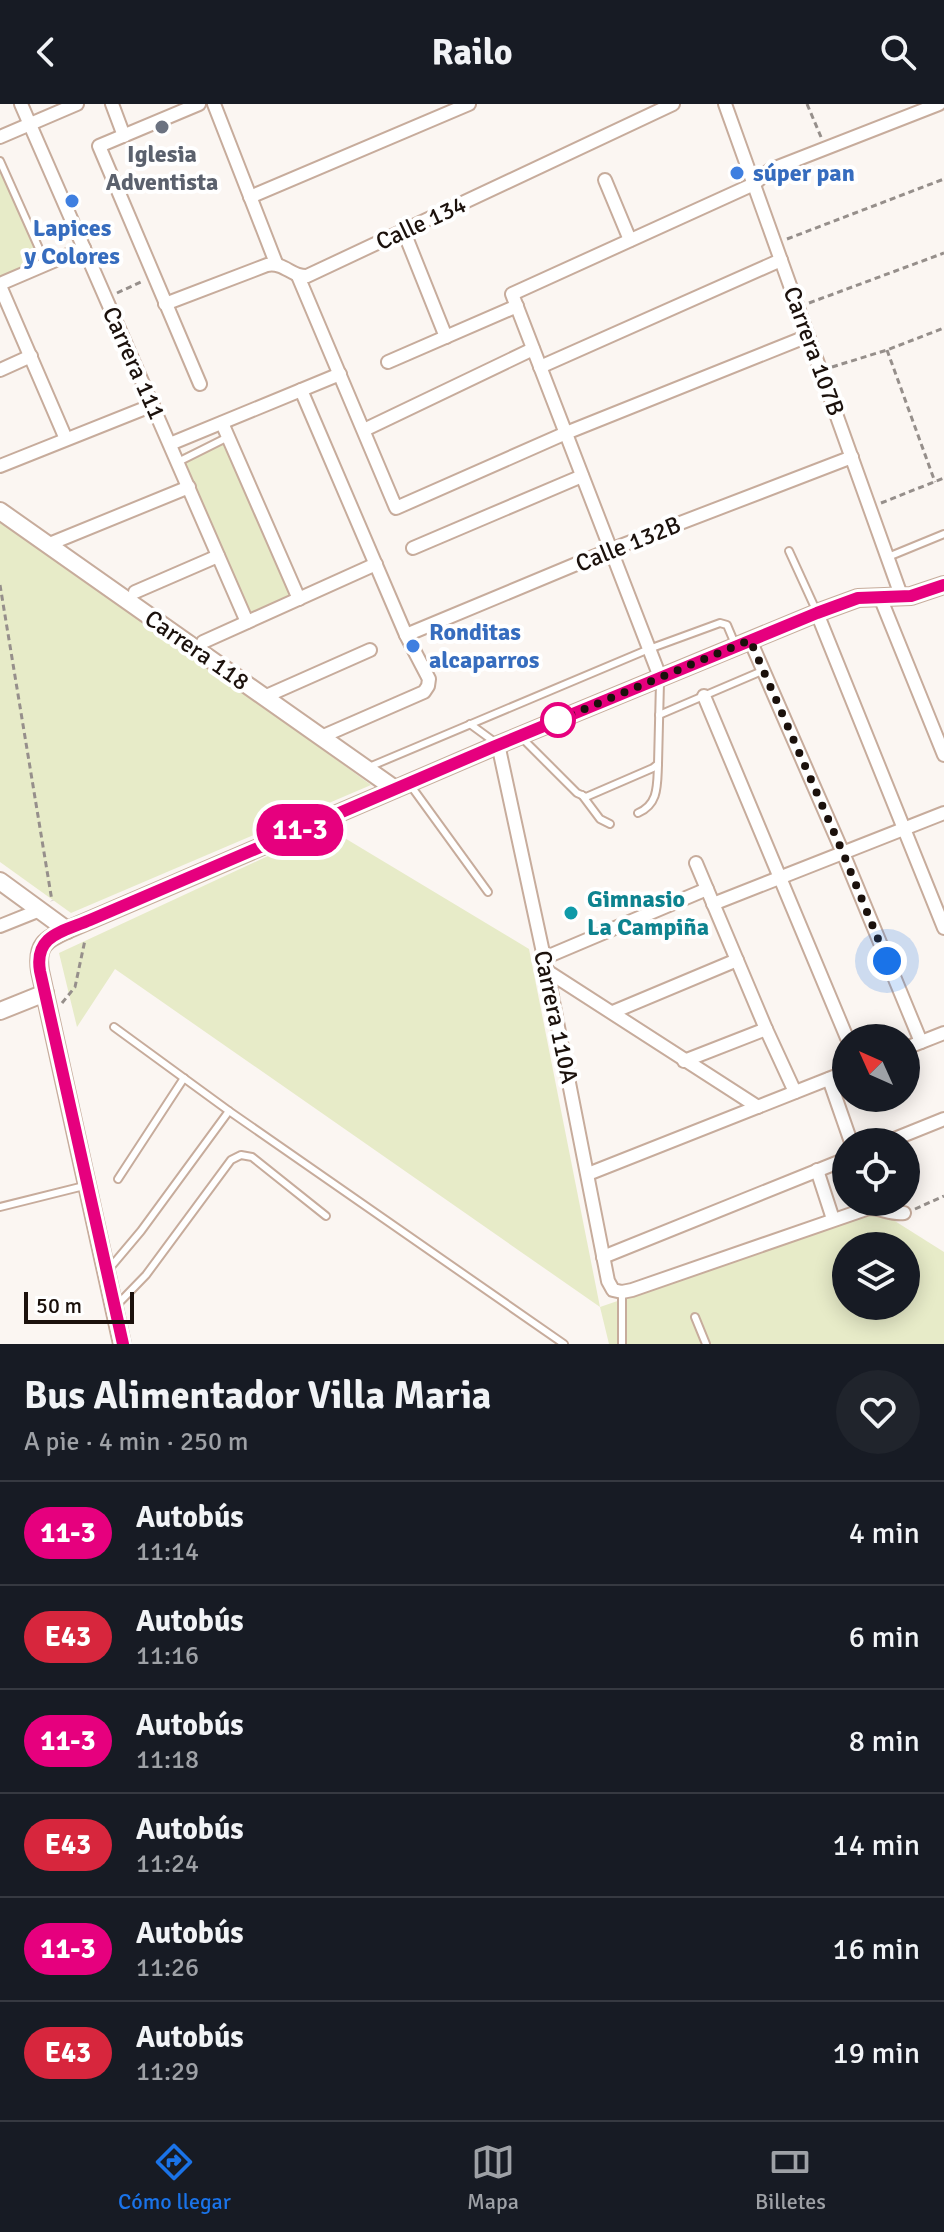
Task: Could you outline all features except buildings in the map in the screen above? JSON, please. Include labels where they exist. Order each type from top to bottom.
[{"type":"main road","name":"Carrera 118","points":[[0,511],[365,769],[402,786]]},
{"type":"main road","points":[[122,1344],[38,954],[61,926],[817,613],[858,598],[902,598],[944,586]]},
{"type":"main road","points":[[0,881],[61,926]]},
{"type":"main road","points":[[0,1011],[45,993]]},
{"type":"street","name":"Carrera 111","points":[[21,104],[247,622]]},
{"type":"street","points":[[0,137],[77,104]]},
{"type":"street","points":[[112,104],[124,136]]},
{"type":"street","points":[[199,104],[99,146],[200,384]]},
{"type":"street","points":[[214,104],[276,263],[298,276],[396,508],[566,433],[808,336]]},
{"type":"street","points":[[250,197],[469,104]]},
{"type":"street","name":"Calle 134","points":[[298,276],[307,276],[404,232],[673,104]]},
{"type":"street","name":"Carrera 107B","points":[[725,104],[902,598]]},
{"type":"street","points":[[388,362],[446,337],[630,240],[754,184],[770,170],[939,104]]},
{"type":"street","points":[[605,180],[630,240]]},
{"type":"street","points":[[404,232],[446,337]]},
{"type":"street","points":[[66,439],[0,285],[84,248]]},
{"type":"street","points":[[540,367],[781,260]]},
{"type":"street","points":[[165,304],[276,263]]},
{"type":"street","points":[[515,300],[660,677]]},
{"type":"street","points":[[364,430],[533,349]]},
{"type":"street","points":[[0,370],[31,356]]},
{"type":"street","points":[[170,444],[340,374]]},
{"type":"street","points":[[301,390],[406,635],[429,679],[424,692],[321,737]]},
{"type":"street","points":[[0,466],[153,405]]},
{"type":"street","points":[[222,423],[299,599]]},
{"type":"street","name":"Calle 132B","points":[[406,635],[610,550],[852,457]]},
{"type":"street","points":[[413,548],[582,476]]},
{"type":"street","points":[[47,545],[189,487]]},
{"type":"street","points":[[135,592],[218,556]]},
{"type":"street","points":[[203,642],[376,564]]},
{"type":"street","points":[[880,597],[944,755]]},
{"type":"street","points":[[817,613],[944,928]]},
{"type":"street","points":[[743,643],[764,670],[921,1042],[944,1033]]},
{"type":"street","points":[[264,697],[370,650]]},
{"type":"street","points":[[704,696],[841,1024]]},
{"type":"street","name":"Carrera 110A","points":[[498,744],[546,964],[608,1281],[617,1291]]},
{"type":"street","points":[[713,904],[944,813]]},
{"type":"street","points":[[696,863],[795,1092]]},
{"type":"street","points":[[707,889],[546,964],[684,1061],[758,1107]]},
{"type":"street","points":[[0,926],[40,910]]},
{"type":"street","points":[[613,1012],[737,960]]},
{"type":"street","points":[[684,1061],[766,1029]]},
{"type":"street","points":[[588,1174],[832,1078]]},
{"type":"street","points":[[829,1079],[846,1128]]},
{"type":"street","points":[[920,1129],[944,1119]]},
{"type":"street","points":[[603,1257],[832,1164]]},
{"type":"street","points":[[817,1170],[833,1219]]},
{"type":"street","points":[[617,1291],[632,1290],[843,1216]]},
{"type":"lane","points":[[0,161],[46,264]]},
{"type":"lane","points":[[178,462],[228,437]]},
{"type":"lane","points":[[887,558],[944,534]]},
{"type":"lane","points":[[789,551],[817,613]]},
{"type":"lane","points":[[365,769],[649,649],[724,622],[743,643]]},
{"type":"lane","points":[[659,715],[764,670]]},
{"type":"lane","points":[[638,813],[653,802],[656,792],[660,677]]},
{"type":"lane","points":[[470,724],[498,744]]},
{"type":"lane","points":[[520,735],[582,795],[600,819],[610,824]]},
{"type":"lane","points":[[582,795],[586,797],[658,764]]},
{"type":"lane","points":[[402,786],[488,892]]},
{"type":"lane","points":[[114,1027],[229,1111],[564,1344]]},
{"type":"lane","points":[[118,1179],[184,1078]]},
{"type":"lane","points":[[106,1271],[141,1231],[229,1111]]},
{"type":"lane","points":[[115,1308],[146,1275],[231,1160],[241,1155],[252,1157],[326,1216]]},
{"type":"lane","points":[[0,1207],[88,1185]]},
{"type":"lane","points":[[617,1291],[622,1344]]},
{"type":"lane","points":[[695,1317],[706,1344]]},
{"type":"path","points":[[807,104],[825,148]]},
{"type":"path","points":[[775,243],[944,179]]},
{"type":"path","points":[[798,307],[944,253]]},
{"type":"path","points":[[106,298],[154,277]]},
{"type":"path","points":[[821,370],[887,350],[944,328]]},
{"type":"path","points":[[887,350],[935,482]]},
{"type":"path","points":[[870,507],[944,478]]},
{"type":"path","points":[[0,585],[61,926]]},
{"type":"path","points":[[51,1019],[75,987],[88,930]]},
{"type":"path","points":[[920,1206],[944,1196]]},
{"type":"green space","points":[[0,161],[46,264],[0,284]]},
{"type":"green space","points":[[222,436],[291,596],[249,614],[180,455]]},
{"type":"green space","points":[[0,519],[371,785],[71,913],[0,862]]},
{"type":"green space","points":[[328,828],[529,949],[600,1307],[115,969],[77,1027],[59,953]]},
{"type":"green space","points":[[864,1216],[887,1216],[912,1232],[832,1232],[832,1320],[920,1320],[920,1237],[944,1252],[944,1344],[609,1344],[600,1307]]},
{"type":"bus line","name":"11-3","points":[[123,1344],[40,971],[38,954],[46,941],[493,747],[817,613],[858,598],[902,598],[920,595],[944,585]]},
{"type":"place","name":"Iglesia Adventista","points":[[162,127]]},
{"type":"place","name":"súper pan","points":[[737,173]]},
{"type":"place","name":"Lapices y Colores","points":[[72,201]]},
{"type":"place","name":"Ronditas alcaparros","points":[[413,646]]},
{"type":"place","name":"Gimnasio La Campiña","points":[[571,913]]},
{"type":"route","points":[[558,720],[750,640],[887,961]]}]
